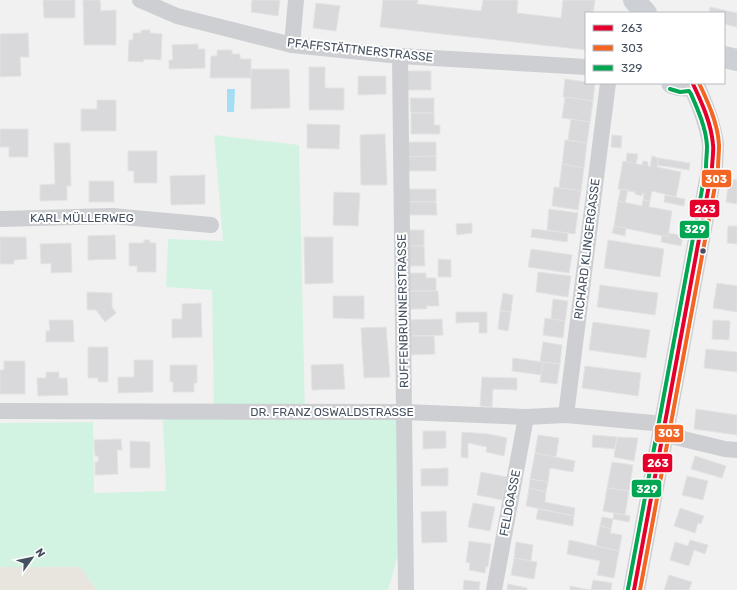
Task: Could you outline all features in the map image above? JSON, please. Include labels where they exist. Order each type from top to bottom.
[{"type":"street","name":"PFAFFSTÄTTNERSTRASSE","points":[[140,0],[177,16],[292,45],[400,56],[585,67]]},
{"type":"street","points":[[292,45],[296,0]]},
{"type":"street","points":[[618,0],[625,12]]},
{"type":"street","points":[[634,0],[645,12]]},
{"type":"street","name":"RUFFENBRUNNERSTRASSE","points":[[400,56],[406,590]]},
{"type":"street","points":[[725,57],[737,60]]},
{"type":"street","points":[[725,72],[737,74]]},
{"type":"street","name":"RICHARD KLINGERGASSE","points":[[566,415],[608,84]]},
{"type":"street","points":[[634,590],[712,169],[713,144],[708,122],[701,102],[687,84]]},
{"type":"street","name":"KARL MÜLLERWEG","points":[[0,218],[112,216],[211,225]]},
{"type":"street","name":"DR. FRANZ OSWALDSTRASSE","points":[[0,411],[404,412],[526,417],[566,415],[663,429],[725,449],[737,450]]},
{"type":"street","name":"FELDGASSE","points":[[494,590],[526,417]]},
{"type":"shaded area","points":[[0,567],[80,567],[97,590],[0,590]]},
{"type":"green space","points":[[214,135],[299,145],[305,413],[398,416],[399,552],[388,590],[97,590],[80,567],[0,567],[0,423],[93,422],[94,493],[166,491],[163,419],[214,419],[212,290],[166,287],[168,239],[223,241]]},
{"type":"water","points":[[227,89],[235,89],[234,112],[227,112]]},
{"type":"building","points":[[43,0],[75,0],[75,18],[44,18]]},
{"type":"building","points":[[83,0],[100,0],[101,11],[116,10],[116,45],[84,45]]},
{"type":"building","points":[[252,0],[280,0],[278,16],[251,12]]},
{"type":"building","points":[[383,0],[418,0],[417,4],[481,11],[483,0],[518,0],[517,13],[561,18],[563,0],[595,0],[593,12],[585,12],[585,50],[380,27]]},
{"type":"building","points":[[316,3],[340,6],[336,31],[313,28]]},
{"type":"building","points":[[710,7],[737,13],[737,27],[725,24],[725,12],[709,12]]},
{"type":"building","points":[[141,30],[150,30],[150,33],[162,34],[161,60],[144,59],[143,62],[128,61],[129,40],[133,40],[133,33],[141,33]]},
{"type":"building","points":[[28,33],[29,57],[20,57],[21,76],[0,77],[0,34]]},
{"type":"building","points":[[198,44],[198,49],[205,49],[205,68],[169,69],[169,60],[173,60],[172,45]]},
{"type":"building","points":[[217,50],[232,50],[232,54],[240,54],[240,59],[251,59],[251,78],[210,78],[211,56],[217,56]]},
{"type":"building","points":[[309,67],[325,67],[325,88],[344,88],[344,110],[309,110]]},
{"type":"building","points":[[251,69],[289,69],[290,108],[251,109]]},
{"type":"building","points":[[405,71],[431,71],[431,90],[405,90]]},
{"type":"building","points":[[358,76],[386,76],[386,94],[358,95]]},
{"type":"building","points":[[565,79],[585,82],[585,84],[595,84],[593,101],[563,97]]},
{"type":"building","points":[[565,97],[593,101],[590,122],[562,118]]},
{"type":"building","points":[[410,98],[434,98],[434,113],[411,113]]},
{"type":"building","points":[[97,100],[116,100],[116,131],[81,131],[81,109],[97,109]]},
{"type":"building","points":[[411,113],[434,113],[434,125],[440,125],[440,134],[411,134]]},
{"type":"building","points":[[571,119],[590,122],[587,143],[568,140]]},
{"type":"building","points":[[307,124],[340,125],[339,149],[307,148]]},
{"type":"building","points":[[0,129],[28,129],[28,157],[9,157],[9,147],[0,147]]},
{"type":"building","points":[[385,134],[387,185],[361,185],[360,135]]},
{"type":"building","points":[[612,135],[622,136],[621,148],[611,147]]},
{"type":"building","points":[[565,140],[587,143],[584,168],[562,164]]},
{"type":"building","points":[[407,142],[436,142],[436,156],[407,157]]},
{"type":"building","points":[[54,143],[70,143],[71,186],[67,186],[67,200],[40,201],[40,185],[55,184]]},
{"type":"building","points":[[128,151],[157,151],[157,183],[134,183],[134,171],[128,171]]},
{"type":"building","points":[[627,153],[638,154],[636,164],[626,162]]},
{"type":"building","points":[[436,156],[436,171],[407,171],[407,157]]},
{"type":"building","points":[[652,156],[658,158],[657,167],[681,172],[676,197],[652,191],[650,201],[643,200],[644,194],[642,193],[642,196],[635,194],[635,192],[618,189],[623,161],[642,165],[643,161],[648,162],[648,166],[650,167]]},
{"type":"building","points":[[658,158],[690,163],[689,170],[657,165]]},
{"type":"building","points":[[562,164],[584,168],[581,191],[559,188]]},
{"type":"building","points":[[205,175],[205,204],[171,205],[170,176]]},
{"type":"building","points":[[729,179],[737,180],[737,204],[726,202]]},
{"type":"building","points":[[89,181],[114,181],[114,202],[89,202]]},
{"type":"building","points":[[554,187],[581,191],[578,210],[552,206]]},
{"type":"building","points":[[407,189],[436,189],[436,202],[407,202]]},
{"type":"building","points":[[621,189],[628,190],[625,203],[618,201]]},
{"type":"building","points":[[334,192],[360,193],[358,226],[333,225]]},
{"type":"building","points":[[665,195],[685,199],[684,206],[664,202]]},
{"type":"building","points":[[643,200],[650,201],[649,207],[672,211],[668,237],[614,226],[618,201],[642,206]]},
{"type":"building","points":[[407,202],[436,202],[437,215],[407,215]]},
{"type":"building","points":[[549,209],[578,213],[575,234],[547,230]]},
{"type":"building","points":[[472,223],[472,233],[457,235],[456,224]]},
{"type":"building","points":[[614,226],[626,228],[625,236],[612,233]]},
{"type":"building","points":[[728,226],[737,226],[737,244],[727,243]]},
{"type":"building","points":[[532,229],[568,233],[567,242],[531,237]]},
{"type":"building","points":[[407,230],[424,230],[424,246],[407,246]]},
{"type":"building","points":[[669,233],[683,236],[681,246],[661,242],[662,235],[668,237]]},
{"type":"building","points":[[115,235],[116,259],[88,260],[88,236]]},
{"type":"building","points":[[0,237],[26,237],[27,259],[14,260],[14,264],[0,264]]},
{"type":"building","points":[[304,237],[333,237],[333,283],[305,284]]},
{"type":"building","points":[[144,240],[150,240],[150,243],[156,243],[156,272],[137,272],[137,266],[129,266],[129,243],[144,243]]},
{"type":"building","points":[[608,240],[664,249],[660,277],[604,268]]},
{"type":"building","points":[[71,243],[72,272],[51,273],[51,263],[41,264],[40,244]]},
{"type":"building","points":[[407,246],[424,246],[425,266],[408,266]]},
{"type":"building","points":[[531,249],[572,255],[569,273],[528,267]]},
{"type":"building","points":[[438,259],[451,260],[451,277],[438,277]]},
{"type":"building","points":[[538,272],[571,276],[568,297],[536,292]]},
{"type":"building","points":[[409,273],[426,273],[426,278],[436,278],[436,291],[410,291]]},
{"type":"building","points":[[717,283],[737,286],[737,312],[713,308]]},
{"type":"building","points":[[600,285],[658,293],[655,315],[597,307]]},
{"type":"building","points":[[410,291],[438,291],[439,306],[426,306],[427,309],[410,309]]},
{"type":"building","points":[[87,292],[112,293],[112,307],[116,313],[105,322],[96,310],[87,310]]},
{"type":"building","points":[[503,293],[513,295],[511,312],[500,311]]},
{"type":"building","points":[[333,296],[364,296],[364,319],[333,318]]},
{"type":"building","points":[[553,299],[568,301],[565,321],[551,319]]},
{"type":"building","points":[[201,303],[202,337],[172,338],[172,319],[182,319],[182,304]]},
{"type":"building","points":[[500,311],[511,312],[508,331],[498,329]]},
{"type":"building","points":[[456,312],[487,312],[487,333],[479,333],[479,322],[456,323]]},
{"type":"building","points":[[545,318],[565,321],[563,338],[543,335]]},
{"type":"building","points":[[442,319],[443,335],[408,336],[408,320]]},
{"type":"building","points":[[49,320],[73,320],[74,342],[46,342],[46,331],[50,331]]},
{"type":"building","points":[[713,320],[730,321],[729,340],[712,339]]},
{"type":"building","points":[[593,322],[650,330],[646,358],[589,350]]},
{"type":"building","points":[[386,327],[390,377],[364,378],[361,328]]},
{"type":"building","points":[[408,336],[434,336],[435,354],[409,355]]},
{"type":"building","points":[[543,342],[562,345],[560,364],[540,362]]},
{"type":"building","points":[[88,347],[108,347],[108,382],[98,382],[98,378],[88,378]]},
{"type":"building","points":[[706,349],[737,352],[737,372],[704,368]]},
{"type":"building","points":[[513,358],[543,362],[542,375],[512,371]]},
{"type":"building","points":[[134,360],[153,360],[153,392],[118,393],[118,377],[134,377]]},
{"type":"building","points":[[4,361],[25,361],[25,394],[0,394],[0,370],[4,370]]},
{"type":"building","points":[[543,362],[560,364],[557,384],[540,382]]},
{"type":"building","points":[[343,364],[345,389],[312,390],[311,365]]},
{"type":"building","points":[[170,365],[197,365],[197,383],[194,383],[194,392],[173,392],[173,382],[170,382]]},
{"type":"building","points":[[585,366],[641,373],[638,396],[582,388]]},
{"type":"building","points":[[46,372],[59,372],[59,378],[67,378],[68,395],[38,396],[37,378],[46,378]]},
{"type":"building","points":[[482,377],[517,378],[517,390],[493,389],[492,407],[480,406]]},
{"type":"building","points":[[696,409],[737,415],[737,435],[694,429]]},
{"type":"building","points":[[423,431],[446,431],[446,448],[423,449]]},
{"type":"building","points":[[462,432],[489,434],[507,438],[504,456],[486,452],[487,447],[468,443],[468,458],[461,457]]},
{"type":"building","points":[[538,435],[559,438],[556,457],[535,453]]},
{"type":"building","points":[[593,435],[617,437],[615,449],[592,447]]},
{"type":"building","points":[[617,437],[638,438],[634,461],[614,457]]},
{"type":"building","points":[[121,439],[122,450],[117,450],[118,474],[95,475],[95,462],[98,462],[98,456],[95,456],[94,440]]},
{"type":"building","points":[[130,441],[150,442],[150,468],[130,468]]},
{"type":"building","points":[[535,453],[575,461],[573,472],[550,468],[548,482],[530,479]]},
{"type":"building","points":[[695,456],[726,466],[722,478],[691,469]]},
{"type":"building","points":[[612,462],[633,465],[629,491],[607,488]]},
{"type":"building","points":[[448,468],[448,486],[421,486],[421,469]]},
{"type":"building","points":[[481,472],[507,477],[502,500],[477,495]]},
{"type":"building","points":[[687,476],[708,481],[703,500],[682,495]]},
{"type":"building","points":[[530,479],[548,482],[546,492],[529,488]]},
{"type":"building","points":[[529,488],[546,492],[545,502],[575,508],[574,516],[526,506]]},
{"type":"building","points":[[607,488],[629,491],[625,515],[603,511]]},
{"type":"building","points":[[473,503],[495,507],[490,531],[468,527]]},
{"type":"building","points":[[680,508],[704,516],[701,524],[698,523],[695,533],[674,526]]},
{"type":"building","points":[[538,509],[574,516],[573,526],[536,519]]},
{"type":"building","points":[[446,511],[447,542],[422,543],[421,512]]},
{"type":"building","points":[[614,513],[630,516],[629,522],[613,519]]},
{"type":"building","points":[[602,517],[613,519],[611,529],[600,526]]},
{"type":"building","points":[[600,526],[611,529],[610,533],[622,535],[619,551],[596,546]]},
{"type":"building","points":[[569,540],[619,551],[614,578],[597,575],[600,561],[567,554]]},
{"type":"building","points":[[690,540],[708,545],[705,554],[694,550],[689,566],[670,560],[675,542],[688,546]]},
{"type":"building","points":[[469,541],[491,544],[488,567],[486,566],[485,573],[469,570],[470,563],[466,562]]},
{"type":"building","points":[[516,542],[533,545],[531,561],[514,558]]},
{"type":"building","points":[[514,558],[537,562],[534,579],[511,575]]},
{"type":"building","points":[[669,575],[692,582],[689,590],[664,590]]},
{"type":"building","points":[[464,580],[480,582],[479,590],[463,590]]},
{"type":"building","points":[[593,580],[612,583],[611,590],[591,590]]},
{"type":"building","points":[[508,584],[527,588],[527,590],[507,590]]},
{"type":"building","points":[[570,586],[591,590],[570,590]]},
{"type":"transit line","name":"263","points":[[634,590],[712,169],[712,136],[703,106],[693,84]]},
{"type":"transit line","name":"303","points":[[640,590],[718,170],[719,145],[717,129],[709,105],[699,84]]},
{"type":"transit line","name":"329","points":[[628,589],[706,168],[707,146],[705,133],[691,94],[689,91],[680,92],[670,89]]}]
